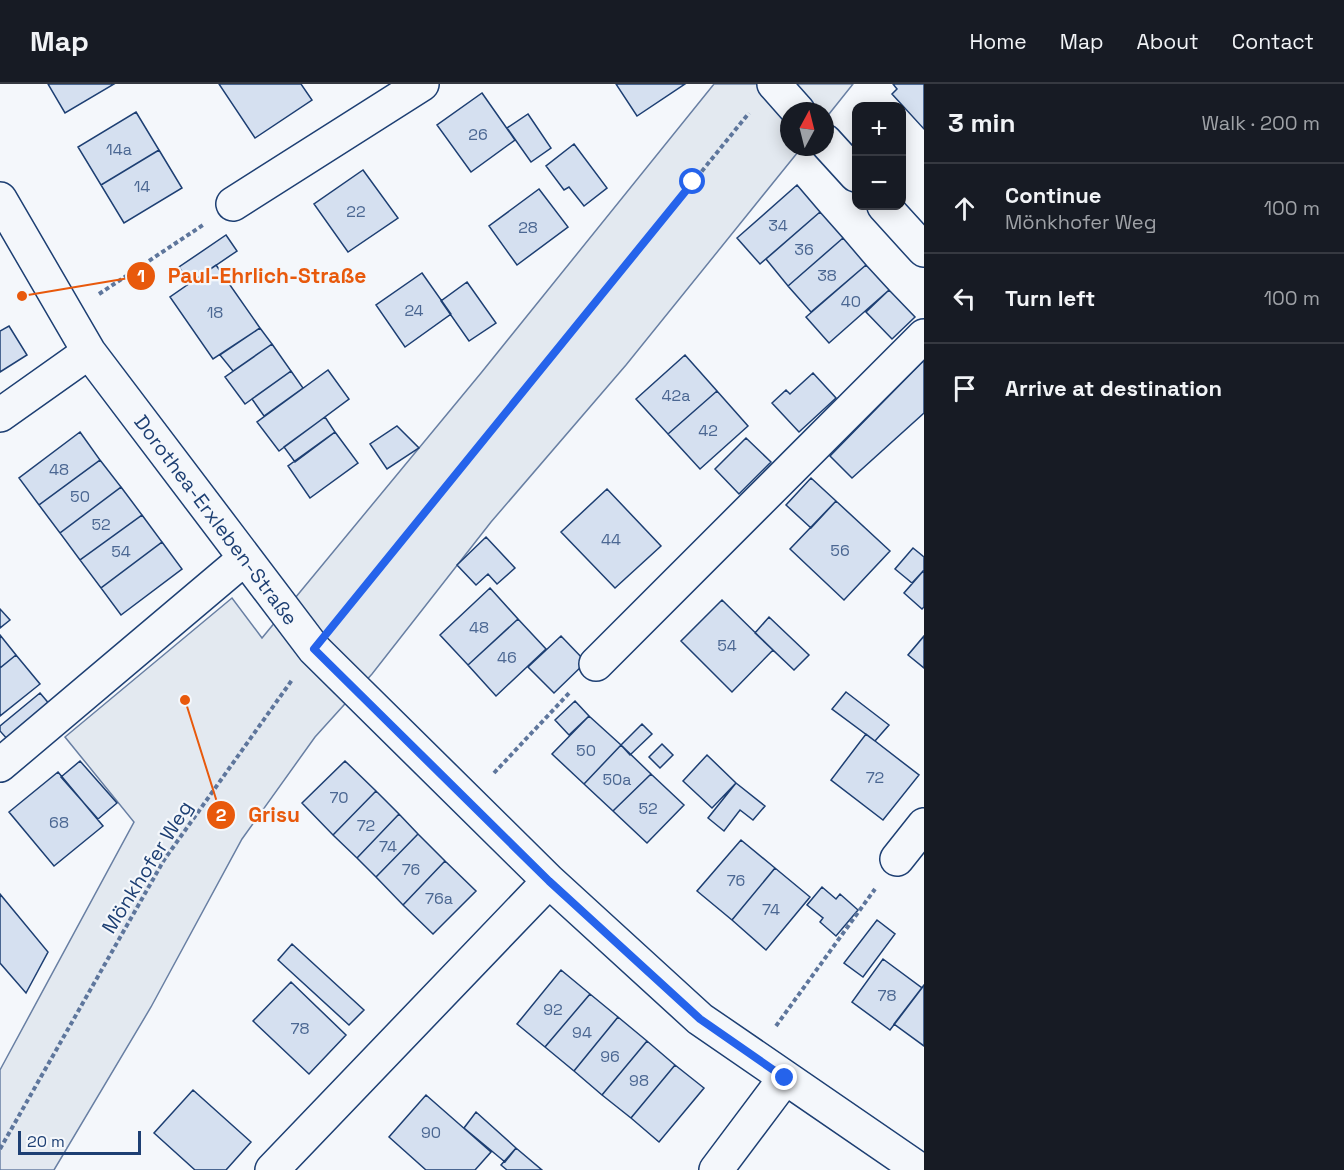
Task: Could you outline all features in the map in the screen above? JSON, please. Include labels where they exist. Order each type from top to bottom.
[{"type":"street","points":[[233,204],[422,84]]},
{"type":"street","points":[[774,84],[790,102]]},
{"type":"street","points":[[834,151],[852,171]]},
{"type":"street","name":"Dorothea-Erxleben-Straße","points":[[0,200],[89,352],[244,560],[314,649],[549,881],[700,1019],[920,1170]]},
{"type":"street","points":[[888,210],[924,250]]},
{"type":"street","points":[[596,664],[924,336]]},
{"type":"street","points":[[0,415],[89,352]]},
{"type":"street","points":[[0,765],[244,560]]},
{"type":"street","points":[[897,859],[924,825]]},
{"type":"street","points":[[272,1170],[549,881]]},
{"type":"street","points":[[716,1170],[785,1078]]},
{"type":"path","name":"Mönkhofer Weg","points":[[0,1149],[164,860],[314,649],[750,111]]},
{"type":"path","points":[[68,315],[233,204]]},
{"type":"path","points":[[467,801],[596,664]]},
{"type":"path","points":[[754,1056],[897,859]]},
{"type":"shaded area","points":[[714,84],[853,84],[834,108],[834,102],[780,102],[780,156],[795,156],[626,365],[491,522],[372,674],[315,737],[242,839],[151,1007],[54,1170],[0,1170],[0,1070],[134,822],[65,737],[232,598],[262,638],[481,373]]},
{"type":"building","points":[[48,84],[114,84],[65,113]]},
{"type":"building","points":[[219,84],[301,84],[312,100],[255,138]]},
{"type":"building","points":[[616,84],[685,84],[637,116]]},
{"type":"building","points":[[893,84],[924,84],[924,129],[906,109],[906,102],[899,102],[892,94],[897,89]]},
{"type":"building","points":[[482,93],[515,140],[471,172],[437,125]]},
{"type":"building","points":[[136,112],[159,150],[101,185],[78,147]]},
{"type":"building","points":[[528,114],[551,148],[531,162],[507,128]]},
{"type":"building","points":[[574,144],[607,188],[584,206],[569,187],[564,190],[546,166]]},
{"type":"building","points":[[159,150],[182,188],[124,223],[101,185]]},
{"type":"building","points":[[363,170],[398,218],[348,252],[314,204]]},
{"type":"building","points":[[797,185],[820,212],[760,264],[737,238]]},
{"type":"building","points":[[539,189],[568,227],[517,265],[489,226]]},
{"type":"building","points":[[820,212],[843,238],[788,286],[766,259]]},
{"type":"building","points":[[226,235],[237,251],[190,283],[179,267]]},
{"type":"building","points":[[843,238],[866,265],[811,312],[788,286]]},
{"type":"building","points":[[216,265],[260,328],[213,359],[170,297]]},
{"type":"building","points":[[866,265],[889,290],[829,343],[806,317]]},
{"type":"building","points":[[422,273],[451,314],[405,347],[376,305]]},
{"type":"building","points":[[467,282],[496,323],[469,341],[441,301]]},
{"type":"building","points":[[889,290],[915,317],[892,339],[866,312]]},
{"type":"building","points":[[9,326],[27,355],[0,372],[0,331]]},
{"type":"building","points":[[260,328],[272,344],[233,371],[220,355]]},
{"type":"building","points":[[272,344],[291,371],[245,404],[225,377]]},
{"type":"building","points":[[685,355],[717,391],[668,434],[636,399]]},
{"type":"building","points":[[924,360],[924,413],[852,478],[830,456]]},
{"type":"building","points":[[328,370],[349,399],[279,451],[257,422]]},
{"type":"building","points":[[291,371],[303,388],[264,416],[252,399]]},
{"type":"building","points":[[813,373],[836,398],[799,432],[772,403],[786,390],[790,394]]},
{"type":"building","points":[[717,391],[748,426],[700,469],[668,434]]},
{"type":"building","points":[[325,417],[335,432],[295,462],[284,447]]},
{"type":"building","points":[[397,426],[419,448],[387,469],[370,444]]},
{"type":"building","points":[[80,432],[100,460],[39,505],[19,478]]},
{"type":"building","points":[[335,432],[358,463],[310,498],[288,466]]},
{"type":"building","points":[[746,438],[771,462],[739,494],[715,469]]},
{"type":"building","points":[[100,460],[121,487],[60,533],[39,505]]},
{"type":"building","points":[[811,478],[836,501],[811,528],[786,505]]},
{"type":"building","points":[[121,487],[142,515],[80,560],[60,533]]},
{"type":"building","points":[[607,489],[661,546],[615,588],[561,532]]},
{"type":"building","points":[[836,501],[890,551],[844,600],[790,549]]},
{"type":"building","points":[[142,515],[162,542],[101,588],[80,560]]},
{"type":"building","points":[[486,537],[515,568],[497,584],[488,574],[476,585],[457,565]]},
{"type":"building","points":[[162,542],[182,569],[121,615],[101,588]]},
{"type":"building","points":[[913,548],[924,557],[924,570],[912,583],[895,569]]},
{"type":"building","points":[[924,570],[924,607],[922,609],[904,593]]},
{"type":"building","points":[[490,588],[518,619],[468,665],[440,635]]},
{"type":"building","points":[[722,600],[773,650],[732,692],[681,641]]},
{"type":"building","points":[[0,609],[10,620],[0,628]]},
{"type":"building","points":[[769,617],[809,655],[794,670],[755,633]]},
{"type":"building","points":[[518,619],[546,649],[496,696],[468,665]]},
{"type":"building","points":[[0,635],[16,655],[0,668]]},
{"type":"building","points":[[561,636],[586,662],[554,693],[528,667]]},
{"type":"building","points":[[924,636],[924,668],[908,655]]},
{"type":"building","points":[[16,655],[40,684],[0,716],[0,668]]},
{"type":"building","points":[[846,692],[889,725],[875,741],[832,709]]},
{"type":"building","points":[[40,693],[51,706],[9,741],[0,731],[0,726]]},
{"type":"building","points":[[575,701],[589,716],[569,735],[555,720]]},
{"type":"building","points":[[589,716],[621,745],[584,784],[552,754]]},
{"type":"building","points":[[642,724],[652,734],[630,755],[621,745]]},
{"type":"building","points":[[866,734],[919,775],[883,820],[831,780]]},
{"type":"building","points":[[662,744],[673,755],[660,768],[649,757]]},
{"type":"building","points":[[621,745],[651,774],[613,811],[584,784]]},
{"type":"building","points":[[707,755],[736,783],[712,808],[683,781]]},
{"type":"building","points":[[80,761],[117,803],[98,819],[61,777]]},
{"type":"building","points":[[345,761],[376,791],[333,835],[302,803]]},
{"type":"building","points":[[58,772],[103,826],[54,866],[9,812]]},
{"type":"building","points":[[651,774],[684,805],[647,843],[613,811]]},
{"type":"building","points":[[736,783],[765,806],[753,820],[740,810],[724,831],[708,818]]},
{"type":"building","points":[[376,791],[399,814],[357,858],[333,835]]},
{"type":"building","points":[[399,814],[418,834],[376,877],[357,858]]},
{"type":"building","points":[[418,834],[445,861],[403,905],[376,877]]},
{"type":"building","points":[[741,840],[775,868],[732,920],[697,891]]},
{"type":"building","points":[[445,861],[476,891],[433,934],[403,905]]},
{"type":"building","points":[[775,868],[810,897],[766,950],[732,920]]},
{"type":"building","points":[[822,887],[836,899],[840,894],[858,910],[836,936],[820,922],[823,918],[807,905]]},
{"type":"building","points":[[0,894],[48,952],[26,993],[0,963]]},
{"type":"building","points":[[877,920],[895,934],[863,977],[844,963]]},
{"type":"building","points":[[292,944],[364,1010],[349,1025],[278,960]]},
{"type":"building","points":[[883,959],[922,988],[890,1030],[852,1002]]},
{"type":"building","points":[[561,970],[590,994],[545,1047],[517,1024]]},
{"type":"building","points":[[291,982],[346,1035],[309,1074],[253,1021]]},
{"type":"building","points":[[924,985],[924,1046],[894,1024]]},
{"type":"building","points":[[590,994],[618,1017],[574,1071],[545,1047]]},
{"type":"building","points":[[618,1017],[647,1041],[602,1095],[574,1071]]},
{"type":"building","points":[[647,1041],[675,1065],[631,1118],[602,1095]]},
{"type":"building","points":[[675,1065],[704,1088],[659,1142],[631,1118]]},
{"type":"building","points":[[193,1090],[251,1142],[226,1170],[195,1170],[154,1133]]},
{"type":"building","points":[[426,1095],[491,1152],[475,1170],[426,1170],[389,1137]]},
{"type":"building","points":[[476,1112],[516,1148],[505,1162],[464,1128]]},
{"type":"building","points":[[516,1148],[542,1170],[507,1170],[501,1165]]},
{"type":"place","name":"Paul-Ehrlich-Straße","points":[[22,296]]},
{"type":"place","name":"Grisu","points":[[185,700]]},
{"type":"route","points":[[693,182],[314,649],[549,881],[700,1019],[785,1078]]}]
